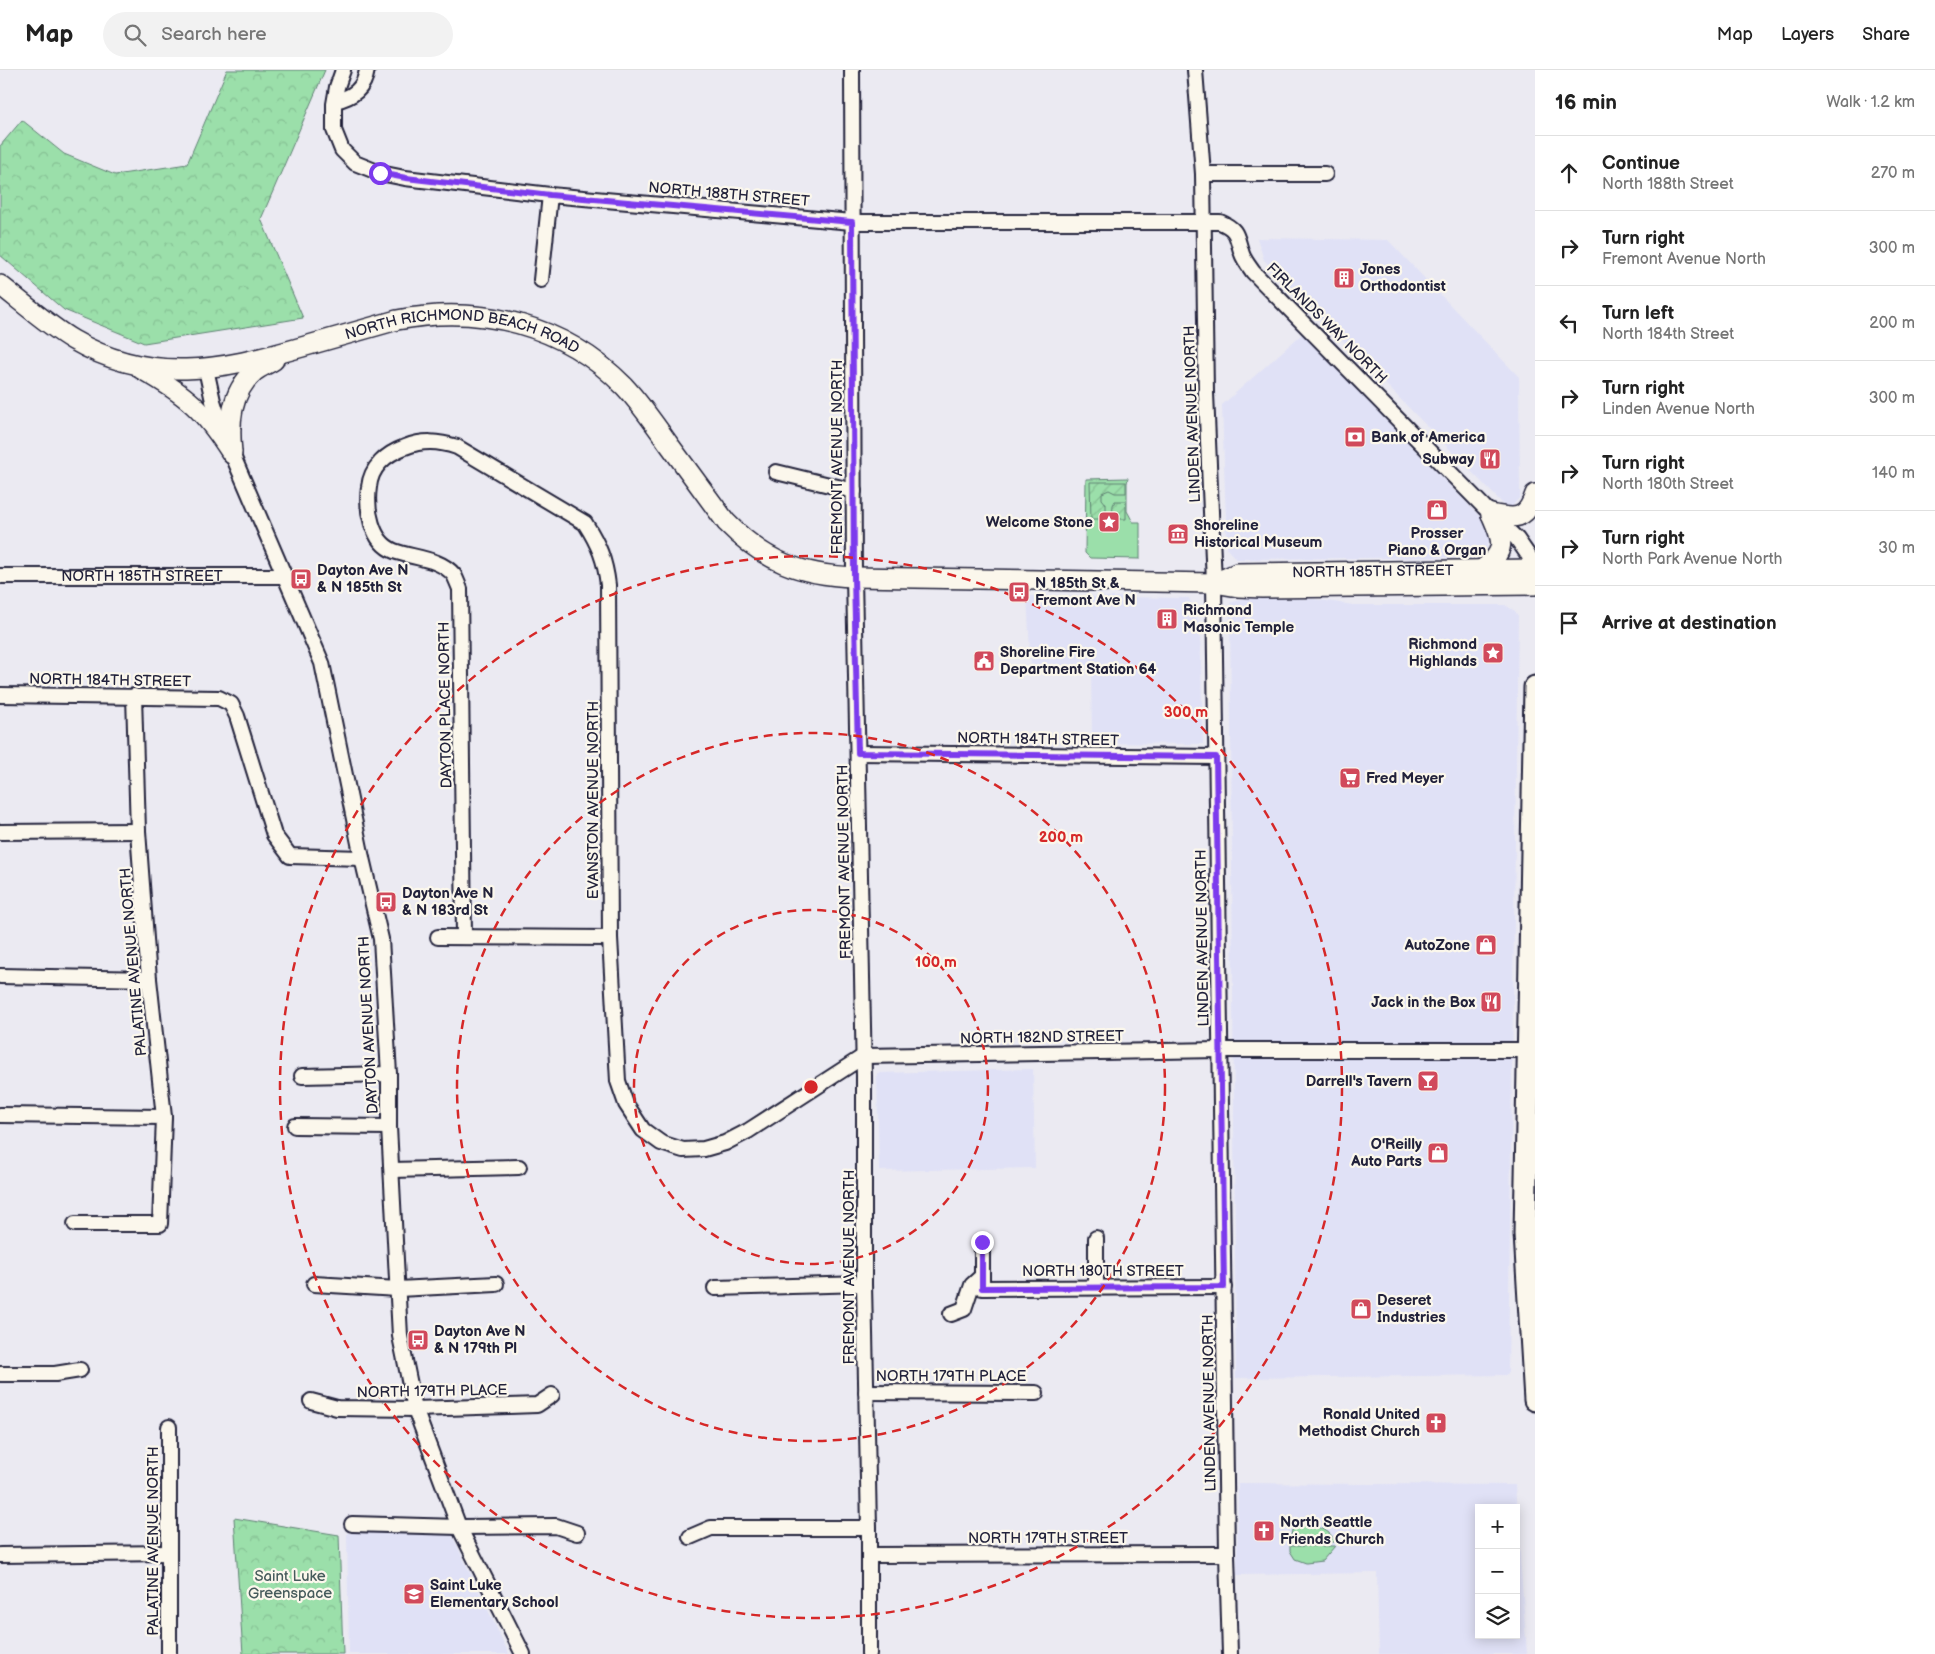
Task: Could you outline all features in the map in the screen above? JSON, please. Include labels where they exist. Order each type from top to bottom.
[{"type":"highway","points":[[1535,687],[1532,1054],[1525,1234],[1531,1275],[1535,1400]]},
{"type":"main road","name":"NORTH RICHMOND BEACH ROAD","points":[[0,284],[72,339],[90,349],[131,363],[179,370],[228,366],[397,320],[434,314],[471,314],[494,318],[537,330],[582,352],[605,369],[623,386],[640,404],[726,522],[756,549],[780,562],[810,573],[854,577]]},
{"type":"main road","points":[[232,454],[230,429],[232,410],[238,394],[254,373],[288,351]]},
{"type":"main road","points":[[131,363],[174,388],[198,408],[213,425],[232,454]]},
{"type":"main road","points":[[1491,514],[1507,518],[1520,517],[1526,513],[1535,494]]},
{"type":"main road","points":[[1481,570],[1495,559],[1501,548],[1500,533],[1491,514]]},
{"type":"main road","name":"NORTH 185TH STREET","points":[[1214,583],[1237,572],[1481,570],[1535,567]]},
{"type":"main road","name":"NORTH 185TH STREET","points":[[854,577],[1214,583],[1262,588],[1535,585]]},
{"type":"street","name":"NORTH 188TH STREET","points":[[343,70],[335,101],[334,130],[342,150],[356,163],[380,173],[406,178],[550,195],[852,222],[1204,222]]},
{"type":"street","points":[[335,101],[347,98],[358,91],[366,77],[367,70]]},
{"type":"street","name":"FREMONT AVENUE NORTH","points":[[852,70],[854,577],[864,1056],[864,1284],[869,1528],[869,1654]]},
{"type":"street","points":[[1195,70],[1204,174],[1204,222]]},
{"type":"street","points":[[1204,174],[1325,174]]},
{"type":"street","points":[[541,280],[550,195]]},
{"type":"street","name":"FIRLANDS WAY NORTH","points":[[1204,222],[1220,222],[1230,227],[1239,240],[1242,256],[1253,272],[1491,514],[1506,526],[1524,547],[1535,567]]},
{"type":"street","name":"LINDEN AVENUE NORTH","points":[[1204,222],[1208,441],[1214,583],[1227,1554],[1230,1654]]},
{"type":"street","name":"DAYTON AVENUE NORTH","points":[[206,369],[219,420],[232,454],[322,663],[362,858],[381,939],[389,1074],[389,1127],[400,1336],[415,1409],[459,1527],[523,1654]]},
{"type":"street","name":"DAYTON PLACE NORTH","points":[[464,937],[460,589],[454,576],[446,568],[424,559],[392,550],[378,538],[371,523],[368,495],[370,478],[378,464],[394,451],[417,442],[440,442],[457,447],[585,523]]},
{"type":"street","points":[[776,472],[854,491]]},
{"type":"street","name":"EVANSTON AVENUE NORTH","points":[[585,523],[598,544],[605,563],[608,585],[610,938],[618,1081],[626,1104],[643,1130],[661,1143],[683,1150],[725,1144],[864,1056]]},
{"type":"street","name":"NORTH 185TH STREET","points":[[0,576],[285,576]]},
{"type":"street","name":"NORTH 184TH STREET","points":[[0,695],[219,698],[231,704],[237,716],[274,835],[290,856],[362,858]]},
{"type":"street","name":"PALATINE AVENUE NORTH","points":[[75,1224],[160,1224],[164,1117],[149,978],[138,831],[134,696]]},
{"type":"street","name":"NORTH 184TH STREET","points":[[858,753],[1216,757]]},
{"type":"street","points":[[0,832],[138,831]]},
{"type":"street","points":[[438,937],[610,938]]},
{"type":"street","points":[[0,976],[149,978]]},
{"type":"street","name":"NORTH 182ND STREET","points":[[864,1056],[1220,1050],[1532,1054]]},
{"type":"street","points":[[302,1076],[389,1074]]},
{"type":"street","points":[[0,1115],[164,1117]]},
{"type":"street","points":[[295,1126],[389,1127]]},
{"type":"street","points":[[392,1170],[519,1167]]},
{"type":"street","points":[[1096,1238],[1096,1287]]},
{"type":"street","points":[[951,1314],[964,1309],[972,1285],[982,1282],[982,1242]]},
{"type":"street","name":"NORTH 180TH STREET","points":[[982,1282],[1096,1287],[1224,1287]]},
{"type":"street","points":[[314,1284],[398,1289],[496,1284]]},
{"type":"street","points":[[714,1288],[864,1284]]},
{"type":"street","points":[[0,1374],[55,1374],[80,1370]]},
{"type":"street","name":"NORTH 179TH PLACE","points":[[866,1392],[1036,1393]]},
{"type":"street","name":"NORTH 179TH PLACE","points":[[311,1401],[337,1408],[415,1409],[537,1405],[552,1395]]},
{"type":"street","name":"PALATINE AVENUE NORTH","points":[[169,1427],[170,1654]]},
{"type":"street","points":[[352,1524],[459,1527],[556,1526],[577,1532]]},
{"type":"street","points":[[690,1537],[711,1528],[869,1528]]},
{"type":"street","points":[[0,1555],[169,1553]]},
{"type":"street","name":"NORTH 179TH STREET","points":[[869,1555],[1227,1554]]},
{"type":"shaded area","points":[[1257,238],[1388,240],[1519,377],[1520,497],[1509,510],[1264,260]]},
{"type":"shaded area","points":[[1302,334],[1493,530],[1483,557],[1236,559],[1227,549],[1222,405]]},
{"type":"shaded area","points":[[1027,596],[1189,598],[1200,625],[1203,744],[1092,743],[1091,667],[1031,670]]},
{"type":"shaded area","points":[[1245,598],[1314,599],[1353,605],[1505,605],[1515,611],[1518,616],[1508,1375],[1236,1378],[1230,603]]},
{"type":"shaded area","points":[[1033,1069],[1035,1168],[879,1171],[877,1073]]},
{"type":"shaded area","points":[[1238,1483],[1515,1485],[1516,1504],[1475,1504],[1475,1639],[1520,1639],[1520,1555],[1527,1654],[1379,1654],[1377,1573],[1237,1575]]},
{"type":"shaded area","name":"Saint Luke Elementary School","points":[[450,1531],[509,1654],[349,1654],[347,1533]]},
{"type":"green space","points":[[227,70],[325,70],[261,219],[303,318],[144,343],[64,310],[0,255],[0,146],[22,120],[64,154],[115,175],[187,164]]},
{"type":"green space","points":[[1128,478],[1127,511],[1133,522],[1140,522],[1140,559],[1090,558],[1085,553],[1086,479]]},
{"type":"green space","points":[[1090,482],[1126,482],[1126,493],[1115,493],[1109,490],[1102,493],[1102,499],[1106,504],[1106,519],[1091,519]]},
{"type":"green space","points":[[1115,501],[1126,501],[1126,519],[1112,519]]},
{"type":"green space","name":"Saint Luke Greenspace","points":[[234,1518],[339,1535],[343,1654],[243,1654]]},
{"type":"green space","points":[[1299,1526],[1310,1526],[1325,1530],[1333,1537],[1335,1542],[1290,1542],[1292,1530]]},
{"type":"green space","points":[[1290,1546],[1335,1546],[1322,1561],[1306,1563],[1295,1559],[1290,1551]]},
{"type":"place","name":"Jones Orthodontist","points":[[1344,278]]},
{"type":"place","name":"Bank of America","points":[[1355,437]]},
{"type":"place","name":"Subway","points":[[1490,459]]},
{"type":"place","name":"Prosser Piano & Organ","points":[[1437,510]]},
{"type":"place","name":"Welcome Stone","points":[[1109,522]]},
{"type":"place","name":"Shoreline Historical Museum","points":[[1178,534]]},
{"type":"place","name":"Dayton Ave N & N 185th St","points":[[301,579]]},
{"type":"place","name":"N 185th St & Fremont Ave N","points":[[1019,592]]},
{"type":"place","name":"Richmond Masonic Temple","points":[[1167,619]]},
{"type":"place","name":"Richmond Highlands","points":[[1493,653]]},
{"type":"place","name":"Shoreline Fire Department Station 64","points":[[984,661]]},
{"type":"place","name":"Fred Meyer","points":[[1350,778]]},
{"type":"place","name":"Dayton Ave N & N 183rd St","points":[[386,902]]},
{"type":"place","name":"AutoZone","points":[[1486,945]]},
{"type":"place","name":"Jack in the Box","points":[[1491,1002]]},
{"type":"place","name":"Darrell's Tavern","points":[[1428,1081]]},
{"type":"place","name":"O'Reilly Auto Parts","points":[[1438,1153]]},
{"type":"place","name":"Deseret Industries","points":[[1361,1309]]},
{"type":"place","name":"Dayton Ave N & N 179th Pl","points":[[418,1340]]},
{"type":"place","name":"Ronald United Methodist Church","points":[[1436,1423]]},
{"type":"place","name":"North Seattle Friends Church","points":[[1264,1531]]},
{"type":"place","name":"Saint Luke Elementary School","points":[[414,1594]]},
{"type":"route","points":[[380,173],[406,178],[550,195],[852,222],[854,577],[858,753],[1216,757],[1224,1287],[982,1288],[982,1242]]}]
